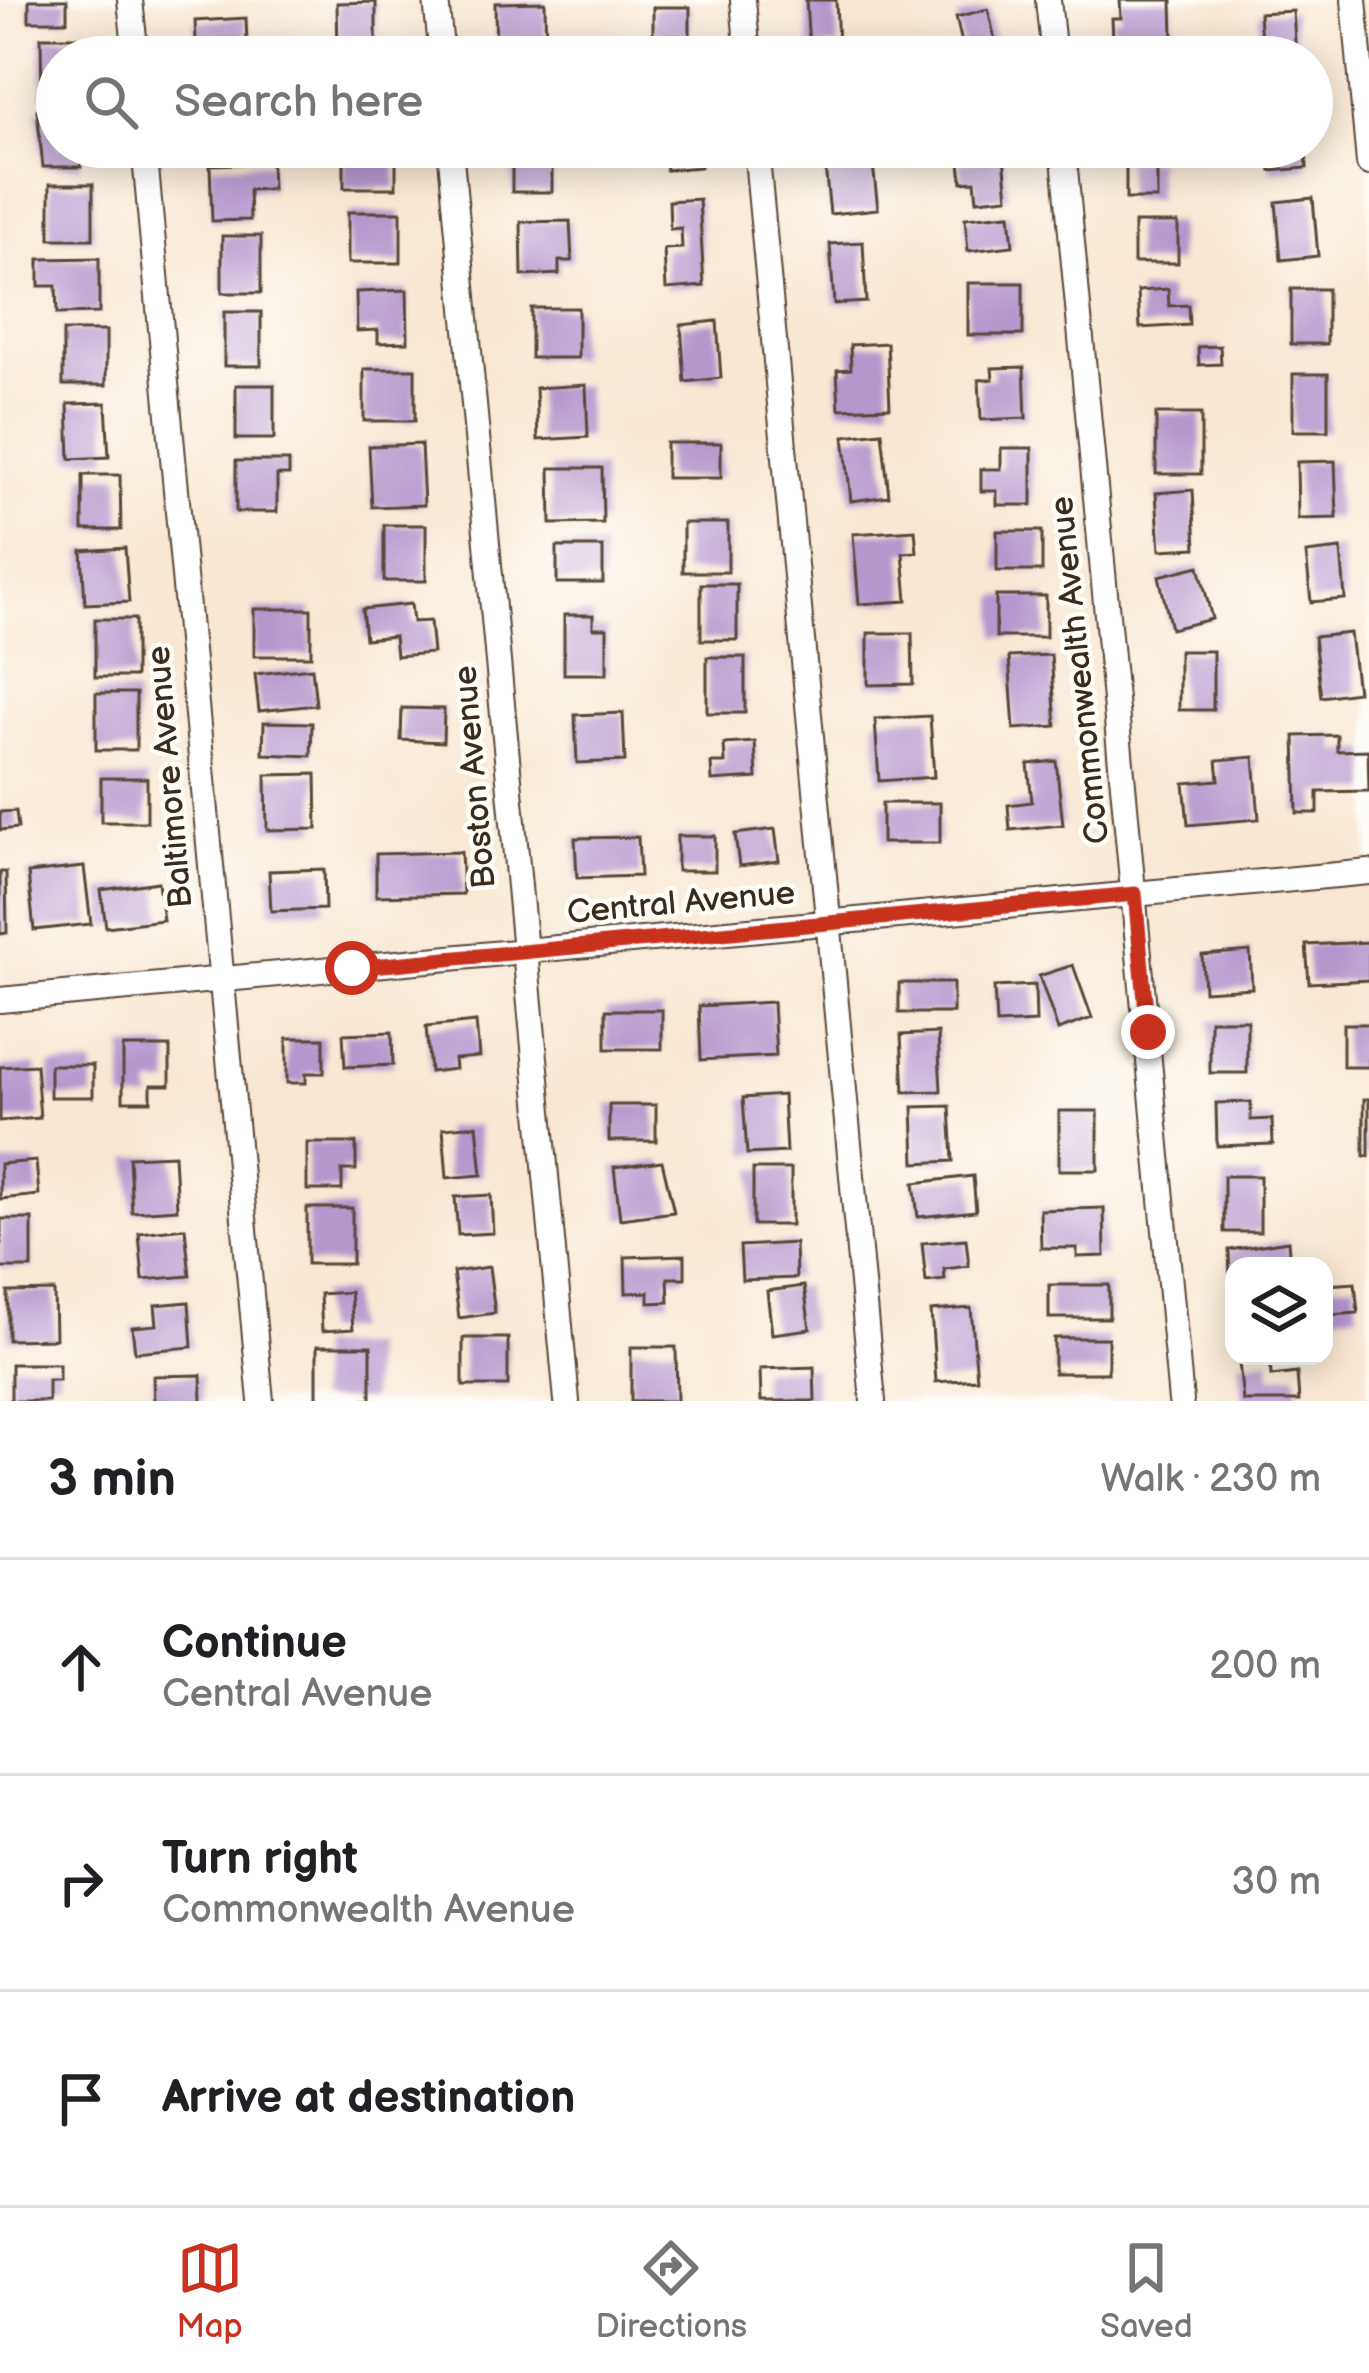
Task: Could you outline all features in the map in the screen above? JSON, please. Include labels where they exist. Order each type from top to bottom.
[{"type":"street","points":[[130,0],[134,36]]},
{"type":"street","points":[[436,0],[440,36]]},
{"type":"street","points":[[743,0],[746,36]]},
{"type":"street","points":[[1048,0],[1052,36]]},
{"type":"street","points":[[1354,0],[1369,163]]},
{"type":"street","name":"Baltimore Avenue","points":[[146,168],[261,1401]]},
{"type":"street","name":"Boston Avenue","points":[[452,168],[567,1401]]},
{"type":"street","points":[[758,168],[873,1401]]},
{"type":"street","name":"Commonwealth Avenue","points":[[1065,168],[1181,1401]]},
{"type":"street","name":"Central Avenue","points":[[0,1000],[1369,872]]},
{"type":"building","points":[[29,0],[67,0],[67,21],[29,21]]},
{"type":"building","points":[[806,0],[836,0],[838,36],[808,36]]},
{"type":"building","points":[[1120,0],[1172,0],[1173,36],[1113,36],[1112,18],[1121,18]]},
{"type":"building","points":[[376,2],[376,36],[338,36],[337,3]]},
{"type":"building","points":[[545,2],[546,36],[496,36],[495,3]]},
{"type":"building","points":[[653,7],[690,7],[690,36],[653,36]]},
{"type":"building","points":[[988,9],[994,36],[960,36],[956,17]]},
{"type":"building","points":[[1293,11],[1295,36],[1261,36],[1259,13]]},
{"type":"building","points":[[246,18],[247,36],[196,36],[195,21]]},
{"type":"building","points":[[210,168],[271,168],[272,189],[249,190],[250,220],[212,221]]},
{"type":"building","points":[[344,168],[396,168],[396,188],[344,188]]},
{"type":"building","points":[[512,168],[552,168],[552,192],[512,192]]},
{"type":"building","points":[[825,168],[873,168],[878,209],[830,214]]},
{"type":"building","points":[[961,168],[1005,168],[1008,197],[977,200],[975,181],[962,182]]},
{"type":"building","points":[[1126,168],[1157,168],[1157,199],[1126,199]]},
{"type":"building","points":[[50,184],[93,184],[93,239],[50,239]]},
{"type":"building","points":[[1313,198],[1318,256],[1281,260],[1276,202]]},
{"type":"building","points":[[699,199],[704,286],[666,289],[664,249],[682,248],[681,228],[670,229],[669,201]]},
{"type":"building","points":[[348,212],[401,212],[401,263],[348,263]]},
{"type":"building","points":[[1010,214],[1013,246],[968,251],[965,218]]},
{"type":"building","points":[[570,221],[572,261],[559,261],[559,274],[522,276],[521,222]]},
{"type":"building","points":[[1134,223],[1178,223],[1178,263],[1134,263]]},
{"type":"building","points":[[222,236],[261,236],[261,293],[222,293]]},
{"type":"building","points":[[863,242],[866,302],[834,304],[830,244]]},
{"type":"building","points":[[99,258],[99,313],[57,314],[56,286],[39,286],[39,259]]},
{"type":"building","points":[[968,283],[1023,283],[1023,335],[968,335]]},
{"type":"building","points":[[1168,289],[1169,306],[1188,305],[1189,325],[1140,328],[1138,291]]},
{"type":"building","points":[[1291,289],[1327,289],[1327,344],[1291,344]]},
{"type":"building","points":[[407,290],[408,342],[378,343],[378,330],[357,331],[356,292]]},
{"type":"building","points":[[531,308],[578,308],[578,358],[531,358]]},
{"type":"building","points":[[224,312],[261,312],[261,366],[224,366]]},
{"type":"building","points":[[717,321],[721,378],[685,382],[681,325]]},
{"type":"building","points":[[63,331],[106,331],[106,385],[63,385]]},
{"type":"building","points":[[887,343],[890,407],[839,409],[837,370],[851,369],[850,345]]},
{"type":"building","points":[[1220,346],[1221,364],[1199,365],[1198,347]]},
{"type":"building","points":[[1024,367],[1026,418],[981,420],[979,380],[993,379],[992,368]]},
{"type":"building","points":[[364,369],[415,369],[415,421],[364,421]]},
{"type":"building","points":[[1293,374],[1328,374],[1328,431],[1293,431]]},
{"type":"building","points":[[236,385],[274,385],[274,439],[236,439]]},
{"type":"building","points":[[586,385],[588,437],[538,440],[536,388]]},
{"type":"building","points":[[106,403],[109,457],[70,459],[68,404]]},
{"type":"building","points":[[1156,414],[1201,414],[1201,474],[1156,474]]},
{"type":"building","points":[[882,432],[889,496],[851,501],[844,436]]},
{"type":"building","points":[[666,443],[721,443],[721,478],[666,478]]},
{"type":"building","points":[[421,444],[424,505],[372,507],[369,446]]},
{"type":"building","points":[[1001,448],[1032,448],[1032,505],[997,505],[997,491],[981,491],[981,469],[1001,469]]},
{"type":"building","points":[[236,461],[289,461],[289,475],[277,475],[277,512],[236,512]]},
{"type":"building","points":[[1335,461],[1337,518],[1298,519],[1297,462]]},
{"type":"building","points":[[550,468],[602,468],[603,523],[551,524]]},
{"type":"building","points":[[83,475],[120,475],[121,530],[83,530]]},
{"type":"building","points":[[1193,490],[1196,548],[1160,550],[1156,493]]},
{"type":"building","points":[[683,523],[728,523],[728,572],[683,572]]},
{"type":"building","points":[[384,525],[426,525],[426,581],[384,581]]},
{"type":"building","points":[[915,530],[917,552],[903,553],[907,601],[859,604],[853,534]]},
{"type":"building","points":[[997,531],[1042,531],[1042,571],[997,571]]},
{"type":"building","points":[[557,547],[603,547],[603,583],[557,583]]},
{"type":"building","points":[[125,548],[129,602],[85,604],[82,551]]},
{"type":"building","points":[[1341,549],[1345,599],[1311,602],[1306,553]]},
{"type":"building","points":[[1199,566],[1212,619],[1171,629],[1159,576]]},
{"type":"building","points":[[701,584],[737,584],[737,640],[701,640]]},
{"type":"building","points":[[996,596],[1046,596],[1046,637],[996,637]]},
{"type":"building","points":[[411,604],[413,622],[430,621],[433,653],[396,656],[394,636],[365,639],[362,609]]},
{"type":"building","points":[[254,609],[311,609],[311,656],[254,656]]},
{"type":"building","points":[[564,615],[593,615],[593,628],[607,628],[607,674],[564,674]]},
{"type":"building","points":[[95,619],[135,619],[135,677],[95,677]]},
{"type":"building","points":[[868,633],[912,633],[913,684],[868,685]]},
{"type":"building","points":[[1350,633],[1357,692],[1321,697],[1314,637]]},
{"type":"building","points":[[1179,651],[1213,651],[1213,710],[1179,710]]},
{"type":"building","points":[[1051,655],[1056,726],[1014,729],[1009,657]]},
{"type":"building","points":[[707,657],[745,657],[745,713],[707,713]]},
{"type":"building","points":[[312,668],[316,705],[259,711],[255,674]]},
{"type":"building","points":[[96,693],[136,693],[136,750],[96,750]]},
{"type":"building","points":[[402,708],[444,709],[443,742],[401,740]]},
{"type":"building","points":[[623,713],[625,761],[577,763],[575,715]]},
{"type":"building","points":[[930,716],[934,777],[879,781],[875,719]]},
{"type":"building","points":[[264,722],[312,723],[311,756],[263,754]]},
{"type":"building","points":[[1337,735],[1337,751],[1368,750],[1369,791],[1318,792],[1318,813],[1297,813],[1295,736]]},
{"type":"building","points":[[755,742],[757,778],[712,781],[711,763],[725,763],[724,744]]},
{"type":"building","points":[[1254,757],[1259,819],[1188,825],[1184,783],[1219,780],[1217,760]]},
{"type":"building","points":[[1056,761],[1063,825],[1010,830],[1008,805],[1032,802],[1028,764]]},
{"type":"building","points":[[316,774],[317,829],[267,830],[266,775]]},
{"type":"building","points":[[101,778],[147,778],[147,822],[101,822]]},
{"type":"building","points":[[882,803],[940,803],[940,843],[882,843]]},
{"type":"building","points":[[16,811],[18,828],[0,830],[0,812]]},
{"type":"building","points":[[775,829],[779,861],[739,866],[735,834]]},
{"type":"building","points":[[677,836],[715,836],[715,871],[677,871]]},
{"type":"building","points":[[638,837],[640,876],[577,878],[575,838]]},
{"type":"building","points":[[461,852],[463,894],[376,896],[376,854]]},
{"type":"building","points":[[84,867],[91,924],[34,930],[28,873]]},
{"type":"building","points":[[324,869],[325,909],[271,911],[269,871]]},
{"type":"building","points":[[0,872],[6,872],[7,933],[0,934]]},
{"type":"building","points":[[158,882],[163,920],[106,927],[101,890]]},
{"type":"building","points":[[1369,942],[1369,980],[1309,983],[1306,945]]},
{"type":"building","points":[[1250,951],[1252,988],[1204,991],[1202,955]]},
{"type":"building","points":[[1073,965],[1092,1018],[1058,1030],[1039,976]]},
{"type":"building","points":[[899,983],[953,983],[953,1013],[899,1013]]},
{"type":"building","points":[[1035,985],[1036,1022],[996,1024],[994,987]]},
{"type":"building","points":[[773,1002],[776,1056],[701,1060],[699,1006]]},
{"type":"building","points":[[606,1010],[662,1010],[662,1049],[606,1049]]},
{"type":"building","points":[[1210,1020],[1247,1020],[1247,1073],[1210,1073]]},
{"type":"building","points":[[476,1022],[479,1057],[454,1059],[455,1069],[430,1072],[426,1027]]},
{"type":"building","points":[[1343,1024],[1369,1024],[1369,1067],[1343,1067]]},
{"type":"building","points":[[392,1032],[393,1065],[345,1067],[343,1034]]},
{"type":"building","points":[[938,1033],[941,1091],[904,1092],[901,1035]]},
{"type":"building","points":[[287,1038],[324,1038],[324,1073],[306,1073],[306,1083],[287,1083]]},
{"type":"building","points":[[123,1047],[170,1047],[170,1085],[151,1085],[151,1101],[123,1101]]},
{"type":"building","points":[[36,1065],[40,1118],[0,1121],[0,1067]]},
{"type":"building","points":[[50,1065],[93,1065],[93,1097],[50,1097]]},
{"type":"building","points":[[783,1095],[786,1152],[747,1154],[743,1098]]},
{"type":"building","points":[[1364,1099],[1369,1099],[1369,1156],[1364,1156]]},
{"type":"building","points":[[1251,1102],[1251,1120],[1272,1119],[1273,1144],[1217,1146],[1216,1103]]},
{"type":"building","points":[[609,1105],[656,1105],[656,1141],[609,1141]]},
{"type":"building","points":[[950,1106],[953,1161],[915,1163],[913,1107]]},
{"type":"building","points":[[1059,1111],[1098,1111],[1098,1170],[1059,1170]]},
{"type":"building","points":[[477,1125],[482,1175],[447,1178],[443,1128]]},
{"type":"building","points":[[307,1143],[356,1143],[356,1170],[342,1170],[342,1190],[307,1190]]},
{"type":"building","points":[[174,1155],[177,1209],[132,1212],[129,1157]]},
{"type":"building","points":[[36,1161],[39,1195],[0,1199],[0,1164]]},
{"type":"building","points":[[662,1161],[674,1212],[620,1219],[614,1167]]},
{"type":"building","points":[[753,1169],[791,1169],[791,1225],[753,1225]]},
{"type":"building","points":[[973,1176],[976,1211],[918,1217],[914,1183]]},
{"type":"building","points":[[1224,1176],[1260,1176],[1260,1232],[1224,1232]]},
{"type":"building","points":[[491,1195],[493,1233],[458,1235],[455,1197]]},
{"type":"building","points":[[307,1208],[352,1208],[352,1264],[307,1264]]},
{"type":"building","points":[[1104,1208],[1105,1256],[1077,1257],[1077,1248],[1041,1248],[1040,1210]]},
{"type":"building","points":[[1,1219],[32,1219],[32,1268],[1,1268]]},
{"type":"building","points":[[185,1228],[190,1276],[143,1280],[139,1233]]},
{"type":"building","points":[[966,1239],[969,1266],[944,1269],[945,1280],[926,1282],[922,1243]]},
{"type":"building","points":[[1288,1241],[1289,1257],[1229,1257],[1229,1250]]},
{"type":"building","points":[[795,1243],[796,1278],[742,1280],[740,1246]]},
{"type":"building","points":[[685,1255],[685,1278],[668,1278],[669,1302],[649,1303],[649,1292],[626,1293],[625,1257]]},
{"type":"building","points":[[489,1267],[495,1313],[459,1318],[453,1272]]},
{"type":"building","points":[[1355,1283],[1358,1313],[1333,1315],[1333,1285]]},
{"type":"building","points":[[1049,1285],[1109,1285],[1109,1318],[1049,1318]]},
{"type":"building","points":[[804,1286],[810,1329],[772,1334],[767,1291]]},
{"type":"building","points":[[54,1291],[55,1339],[8,1340],[8,1292]]},
{"type":"building","points":[[350,1292],[353,1329],[322,1331],[320,1294]]},
{"type":"building","points":[[189,1302],[192,1347],[135,1352],[132,1327],[157,1325],[155,1305]]},
{"type":"building","points":[[971,1308],[977,1379],[936,1382],[931,1311]]},
{"type":"building","points":[[463,1338],[508,1338],[508,1386],[463,1386]]},
{"type":"building","points":[[1054,1338],[1108,1338],[1108,1373],[1054,1373]]},
{"type":"building","points":[[317,1346],[371,1346],[371,1400],[317,1400]]},
{"type":"building","points":[[631,1347],[676,1347],[677,1401],[631,1401]]},
{"type":"building","points":[[11,1364],[59,1364],[59,1380],[48,1380],[48,1401],[11,1401]]},
{"type":"building","points":[[1239,1365],[1270,1365],[1271,1376],[1297,1373],[1299,1401],[1243,1401]]},
{"type":"building","points":[[814,1367],[815,1401],[761,1401],[760,1369]]},
{"type":"building","points":[[201,1375],[202,1401],[154,1401],[153,1376]]},
{"type":"route","points":[[352,968],[1135,894],[1148,1032]]}]
